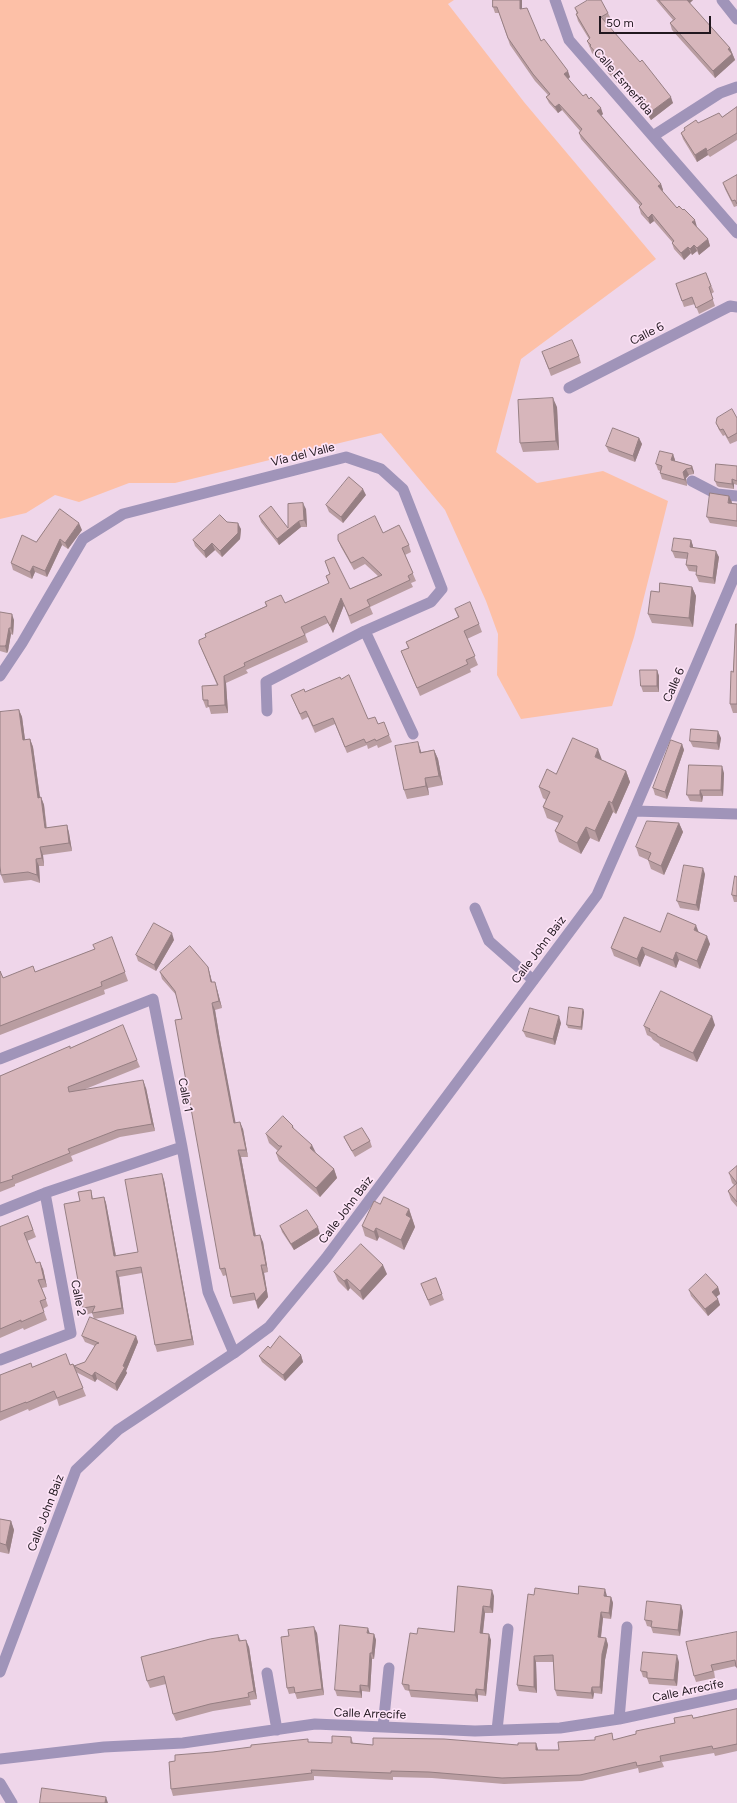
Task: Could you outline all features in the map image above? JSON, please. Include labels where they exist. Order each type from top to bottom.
[{"type":"street","name":"Calle Esmerfida","points":[[555,0],[569,40],[737,234]]},
{"type":"street","points":[[722,0],[737,19]]},
{"type":"street","points":[[653,136],[720,93],[737,87]]},
{"type":"street","name":"Calle 6","points":[[569,388],[730,306],[737,307]]},
{"type":"street","name":"Vía del Valle","points":[[0,676],[22,643],[83,539],[123,514],[346,457],[381,469],[403,489],[442,589],[431,602],[365,631],[266,682],[267,711]]},
{"type":"street","points":[[692,480],[717,494],[737,496]]},
{"type":"street","name":"Calle 6","points":[[634,811],[737,570]]},
{"type":"street","points":[[365,631],[413,734]]},
{"type":"street","points":[[634,811],[737,814]]},
{"type":"street","name":"Calle John Baiz","points":[[0,1672],[76,1470],[118,1430],[234,1353],[269,1327],[326,1258],[597,895],[634,811]]},
{"type":"street","points":[[475,908],[489,941],[534,980]]},
{"type":"street","name":"Calle 1","points":[[0,1059],[153,999],[208,1292],[234,1353]]},
{"type":"street","points":[[0,1211],[45,1193],[182,1147]]},
{"type":"street","name":"Calle 2","points":[[0,1360],[71,1333],[45,1193]]},
{"type":"street","points":[[619,1719],[627,1627]]},
{"type":"street","points":[[497,1730],[508,1629]]},
{"type":"street","points":[[383,1727],[389,1668]]},
{"type":"street","points":[[267,1672],[277,1730]]},
{"type":"street","name":"Calle Arrecife","points":[[0,1759],[104,1747],[183,1743],[315,1724],[475,1731],[560,1728],[619,1719],[737,1694]]},
{"type":"street","points":[[0,1783],[12,1803]]},
{"type":"shaded area","points":[[0,0],[454,0],[448,4],[524,102],[656,259],[521,359],[496,452],[537,483],[603,471],[668,501],[634,637],[612,706],[521,719],[497,675],[498,634],[486,601],[445,510],[381,433],[175,483],[129,483],[79,502],[55,495],[26,513],[0,519]]},
{"type":"building","points":[[493,0],[520,0],[520,9],[527,8],[541,41],[544,39],[568,71],[564,74],[583,96],[586,94],[589,99],[591,97],[601,108],[597,111],[661,184],[658,186],[677,208],[679,206],[683,210],[684,209],[695,220],[692,222],[708,239],[697,248],[694,245],[690,249],[688,247],[681,253],[672,243],[674,241],[652,214],[648,218],[639,207],[642,204],[579,133],[582,129],[559,104],[555,107],[546,97],[550,94],[533,74],[508,38],[497,7],[493,7]]},
{"type":"building","points":[[588,0],[601,0],[608,13],[601,17],[640,62],[642,60],[671,97],[648,114],[631,90],[605,65],[606,64],[587,41],[590,38],[576,14],[578,13],[575,8]]},
{"type":"building","points":[[659,0],[687,0],[730,48],[728,49],[732,54],[713,71],[670,23],[675,19]]},
{"type":"building","points":[[737,107],[737,133],[707,151],[706,148],[695,155],[681,133],[685,130],[684,128],[696,120],[698,123],[719,113],[722,117]]},
{"type":"building","points":[[737,175],[737,204],[735,200],[732,201],[723,183]]},
{"type":"building","points":[[706,273],[711,286],[709,287],[713,299],[696,308],[692,297],[682,301],[676,284]]},
{"type":"building","points":[[572,340],[579,356],[549,369],[542,352]]},
{"type":"building","points":[[553,398],[556,441],[520,443],[518,400]]},
{"type":"building","points":[[732,409],[737,418],[737,433],[728,438],[723,429],[720,430],[716,423],[717,418]]},
{"type":"building","points":[[613,428],[639,438],[633,456],[606,446]]},
{"type":"building","points":[[660,451],[673,454],[671,460],[692,466],[683,472],[685,480],[660,473],[662,466],[656,464]]},
{"type":"building","points":[[716,464],[737,466],[737,481],[732,479],[732,484],[715,481]]},
{"type":"building","points":[[349,477],[363,489],[341,517],[326,505]]},
{"type":"building","points":[[710,493],[729,496],[728,503],[737,504],[737,521],[707,517]]},
{"type":"building","points":[[303,503],[304,520],[299,521],[277,539],[259,516],[271,506],[288,528],[288,504]]},
{"type":"building","points":[[60,509],[79,523],[65,543],[60,539],[45,571],[33,566],[30,572],[11,563],[22,535],[36,542]]},
{"type":"building","points":[[220,515],[227,522],[238,523],[238,533],[220,551],[212,543],[204,551],[193,540]]},
{"type":"building","points":[[375,516],[383,533],[399,525],[409,545],[402,548],[413,573],[408,576],[410,580],[367,600],[370,606],[349,616],[341,598],[330,626],[325,616],[301,627],[305,635],[244,663],[245,666],[224,676],[225,705],[208,706],[208,700],[203,700],[202,686],[218,685],[199,640],[206,637],[205,634],[267,606],[265,602],[281,595],[285,603],[329,583],[326,576],[330,574],[325,561],[334,557],[350,589],[382,575],[363,557],[351,563],[338,540],[338,535]]},
{"type":"building","points":[[674,538],[691,540],[690,547],[716,551],[713,578],[696,575],[697,566],[686,565],[688,553],[672,551]]},
{"type":"building","points":[[660,583],[692,587],[689,618],[648,614],[651,591],[659,592]]},
{"type":"building","points":[[470,602],[479,624],[464,631],[475,656],[466,660],[468,664],[417,688],[401,651],[409,648],[406,642],[459,617],[455,609]]},
{"type":"building","points":[[0,612],[12,614],[11,628],[9,628],[5,646],[0,646]]},
{"type":"building","points":[[736,624],[737,704],[730,704],[731,671],[733,672]]},
{"type":"building","points":[[640,670],[657,670],[657,686],[641,686]]},
{"type":"building","points":[[349,675],[368,719],[375,717],[378,724],[384,722],[389,735],[376,741],[375,739],[366,743],[364,739],[345,747],[333,718],[313,726],[306,711],[300,714],[291,695],[304,689],[305,692],[340,677],[341,679]]},
{"type":"building","points":[[19,710],[23,740],[30,739],[38,798],[41,797],[45,828],[67,825],[69,843],[40,847],[42,858],[36,859],[37,875],[28,872],[1,875],[0,712]]},
{"type":"building","points":[[691,729],[718,731],[717,743],[690,741]]},
{"type":"building","points":[[573,738],[598,749],[595,757],[626,771],[612,803],[609,801],[595,831],[586,827],[577,843],[555,831],[563,816],[543,807],[550,792],[539,787],[547,769],[556,774]]},
{"type":"building","points":[[671,740],[682,744],[665,792],[653,788]]},
{"type":"building","points":[[418,742],[420,753],[434,750],[439,776],[425,778],[426,786],[404,790],[395,746]]},
{"type":"building","points":[[689,765],[722,766],[721,790],[700,790],[700,795],[687,795]]},
{"type":"building","points":[[647,821],[679,823],[661,866],[648,860],[651,853],[636,847]]},
{"type":"building","points":[[684,865],[703,868],[696,905],[677,901]]},
{"type":"building","points":[[735,876],[737,877],[737,896],[732,895]]},
{"type":"building","points":[[668,913],[696,925],[694,930],[707,936],[697,961],[676,952],[673,960],[642,947],[637,959],[611,948],[624,917],[660,932]]},
{"type":"building","points":[[154,923],[172,933],[154,965],[136,955]]},
{"type":"building","points":[[112,937],[125,972],[101,982],[102,986],[0,1026],[0,971],[3,978],[33,966],[35,972],[95,949],[93,945]]},
{"type":"building","points":[[190,946],[208,967],[211,982],[215,982],[219,1001],[212,1003],[217,1033],[234,1123],[240,1122],[246,1150],[238,1150],[254,1236],[260,1235],[266,1265],[261,1265],[266,1290],[256,1301],[254,1293],[231,1297],[225,1268],[220,1269],[175,1020],[182,1019],[175,991],[160,972]]},
{"type":"building","points":[[661,991],[712,1016],[693,1053],[657,1036],[649,1031],[650,1029],[644,1026]]},
{"type":"building","points":[[569,1007],[583,1009],[581,1027],[567,1025]]},
{"type":"building","points":[[530,1008],[559,1016],[553,1039],[523,1031]]},
{"type":"building","points":[[123,1025],[137,1060],[68,1087],[69,1092],[143,1080],[152,1124],[117,1130],[68,1149],[70,1153],[12,1176],[13,1179],[0,1183],[0,1076]]},
{"type":"building","points":[[283,1116],[293,1126],[292,1127],[312,1145],[310,1148],[334,1169],[316,1188],[276,1153],[282,1146],[279,1146],[266,1134]]},
{"type":"building","points":[[362,1128],[370,1141],[352,1151],[344,1137]]},
{"type":"building","points":[[737,1166],[737,1183],[729,1173]]},
{"type":"building","points":[[162,1174],[192,1339],[155,1345],[141,1267],[116,1271],[122,1308],[92,1313],[95,1306],[83,1308],[64,1204],[80,1201],[78,1192],[91,1190],[92,1199],[104,1197],[114,1256],[138,1252],[125,1180]]},
{"type":"building","points":[[737,1183],[737,1202],[728,1191]]},
{"type":"building","points":[[384,1197],[409,1209],[406,1215],[411,1218],[401,1240],[376,1228],[374,1232],[362,1226],[374,1201],[380,1204]]},
{"type":"building","points":[[307,1210],[318,1227],[291,1244],[280,1226]]},
{"type":"building","points":[[28,1216],[33,1230],[24,1233],[36,1263],[40,1262],[44,1279],[38,1280],[46,1299],[40,1301],[44,1312],[0,1329],[0,1227]]},
{"type":"building","points":[[361,1244],[383,1265],[360,1291],[347,1279],[344,1281],[334,1272]]},
{"type":"building","points":[[706,1274],[718,1287],[712,1292],[718,1299],[705,1309],[689,1290]]},
{"type":"building","points":[[436,1278],[442,1294],[428,1300],[421,1284]]},
{"type":"building","points":[[90,1317],[136,1336],[123,1366],[125,1367],[115,1384],[95,1372],[92,1376],[74,1366],[85,1362],[96,1344],[99,1343],[82,1336]]},
{"type":"building","points":[[280,1336],[301,1355],[283,1375],[259,1356],[268,1346],[270,1348]]},
{"type":"building","points":[[66,1354],[70,1365],[73,1364],[83,1388],[57,1398],[54,1391],[0,1412],[0,1375],[31,1363],[32,1367]]},
{"type":"building","points":[[0,1519],[11,1521],[6,1545],[0,1543]]},
{"type":"building","points":[[458,1586],[492,1590],[490,1607],[483,1606],[480,1633],[489,1634],[484,1690],[476,1689],[475,1695],[409,1690],[409,1685],[402,1684],[410,1633],[417,1634],[418,1628],[454,1632]]},
{"type":"building","points":[[579,1586],[605,1589],[604,1596],[611,1597],[609,1613],[601,1612],[598,1637],[606,1638],[602,1654],[600,1687],[592,1687],[591,1693],[555,1690],[553,1655],[534,1656],[534,1687],[517,1685],[528,1594],[534,1595],[535,1588],[578,1594]]},
{"type":"building","points":[[647,1601],[681,1605],[678,1630],[651,1627],[652,1621],[645,1620]]},
{"type":"building","points":[[340,1625],[368,1628],[367,1633],[374,1634],[372,1653],[370,1653],[368,1686],[360,1685],[360,1692],[335,1690]]},
{"type":"building","points":[[314,1627],[322,1689],[295,1693],[294,1687],[287,1688],[281,1637],[289,1636],[288,1630]]},
{"type":"building","points":[[737,1632],[737,1667],[735,1660],[711,1665],[713,1671],[694,1676],[686,1642]]},
{"type":"building","points":[[238,1635],[239,1641],[246,1640],[254,1691],[248,1693],[249,1697],[210,1704],[173,1714],[164,1676],[147,1681],[141,1657],[210,1639]]},
{"type":"building","points":[[643,1652],[677,1655],[674,1680],[647,1678],[647,1672],[641,1671]]},
{"type":"building","points":[[737,1709],[737,1744],[713,1749],[712,1746],[660,1756],[661,1761],[637,1766],[636,1762],[580,1775],[502,1778],[429,1772],[391,1771],[391,1773],[311,1770],[312,1773],[171,1789],[169,1762],[175,1761],[175,1755],[213,1752],[251,1747],[251,1745],[308,1739],[308,1742],[332,1743],[332,1736],[351,1737],[351,1743],[373,1745],[373,1738],[444,1739],[518,1745],[518,1743],[536,1743],[536,1750],[559,1750],[558,1742],[595,1740],[595,1737],[612,1733],[613,1740],[636,1734],[636,1731],[675,1723],[674,1718],[692,1715],[693,1718]]},
{"type":"building","points":[[42,1788],[106,1797],[105,1803],[40,1803]]}]
